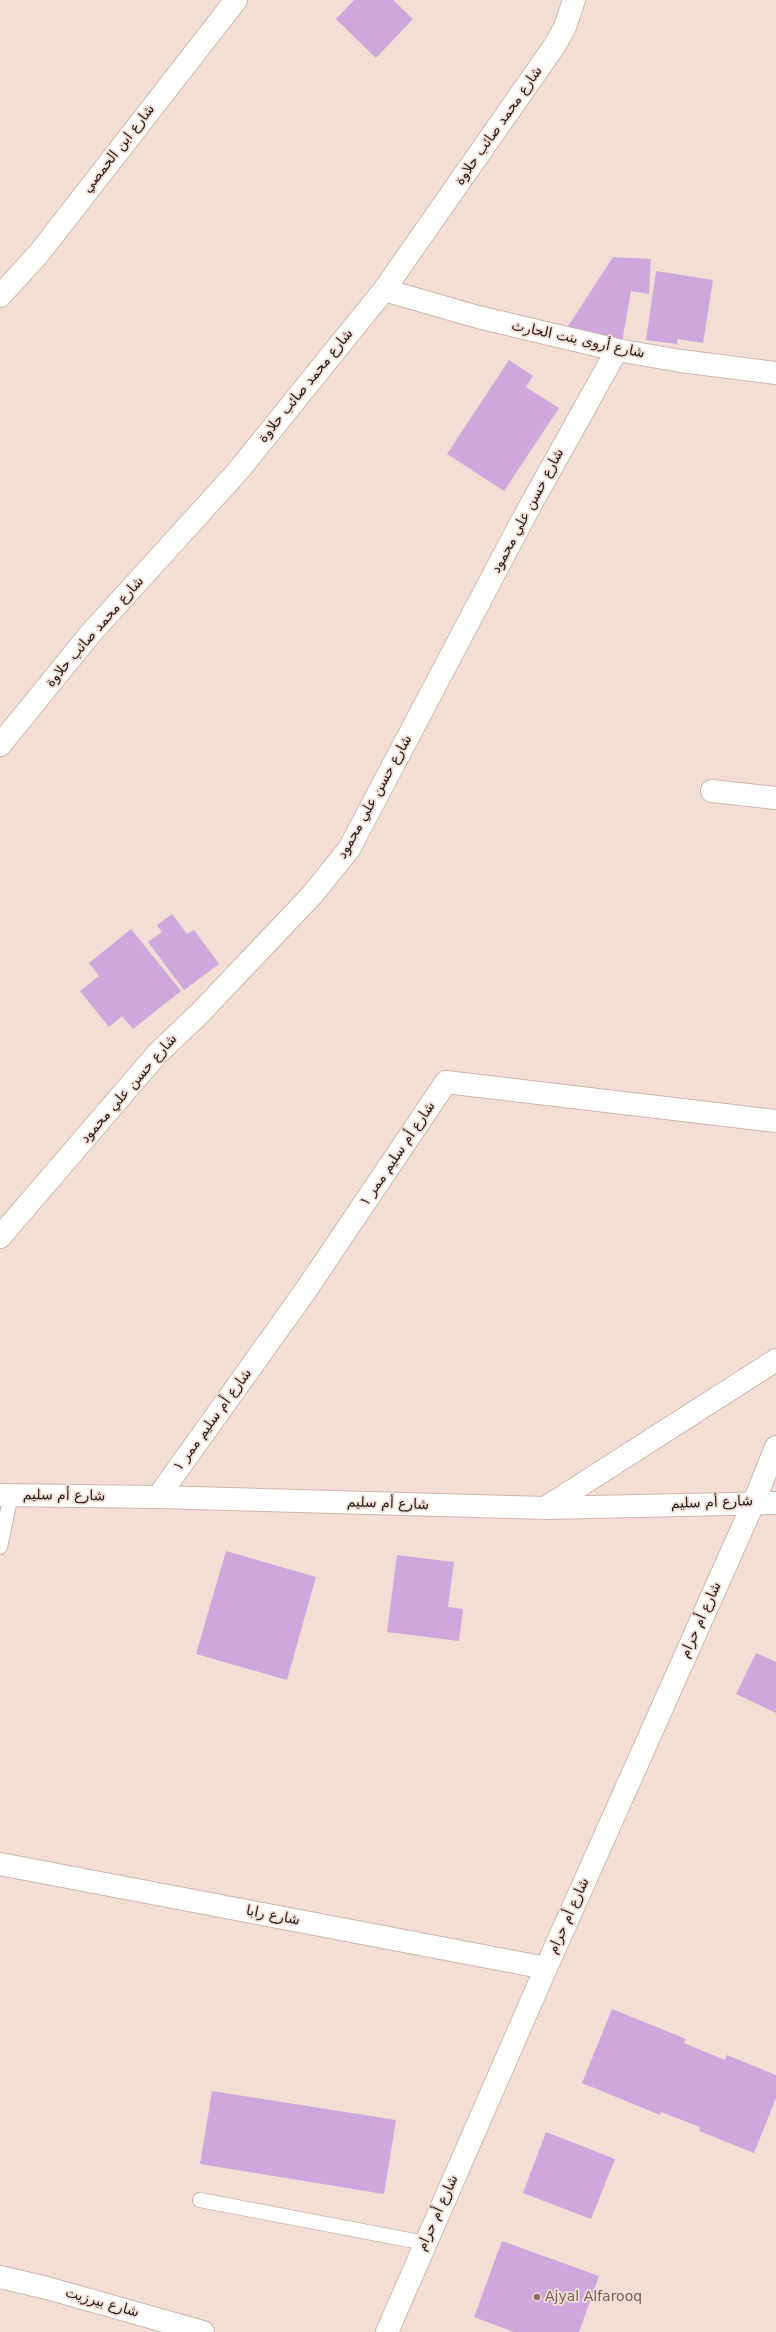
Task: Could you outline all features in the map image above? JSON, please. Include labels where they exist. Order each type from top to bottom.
[{"type":"street","name":"شارع ابن الحمصي","points":[[0,296],[40,252],[236,0]]},
{"type":"street","name":"شارع محمد صائب حلاوة","points":[[0,746],[91,633],[238,471],[384,290],[555,45],[565,27],[574,0]]},
{"type":"street","name":"شارع أروى بنت الحارث","points":[[384,290],[478,318],[617,350],[681,361],[776,373]]},
{"type":"street","name":"شارع حسن علي محمود","points":[[0,1237],[156,1054],[200,1013],[312,895],[349,849],[524,517],[617,350]]},
{"type":"street","points":[[712,791],[776,798]]},
{"type":"street","name":"شارع أم سليم ممر ١","points":[[158,1497],[306,1290],[446,1082],[776,1121]]},
{"type":"street","points":[[545,1508],[776,1360]]},
{"type":"street","name":"شارع أم حرام","points":[[387,2332],[546,1968],[754,1502],[776,1447]]},
{"type":"street","name":"شارع أم سليم","points":[[6,1495],[158,1497],[545,1508],[754,1502],[776,1503]]},
{"type":"street","name":"شارع رابا","points":[[0,1864],[546,1968]]},
{"type":"street","name":"شارع بيرزيت","points":[[0,2277],[47,2288],[203,2332]]},
{"type":"lane","points":[[0,1547],[6,1495]]},
{"type":"lane","points":[[200,2200],[425,2243]]},
{"type":"building","points":[[354,0],[393,0],[413,19],[376,58],[336,19]]},
{"type":"building","points":[[613,257],[651,259],[649,294],[631,291],[622,342],[565,331]]},
{"type":"building","points":[[656,271],[713,280],[703,343],[678,339],[677,344],[646,340]]},
{"type":"building","points":[[509,360],[533,376],[526,387],[559,408],[504,491],[447,454]]},
{"type":"building","points":[[172,914],[187,934],[194,930],[219,964],[184,990],[148,942],[162,932],[157,925]]},
{"type":"building","points":[[131,929],[181,991],[133,1029],[122,1016],[109,1027],[80,991],[99,976],[89,963]]},
{"type":"building","points":[[226,1551],[316,1577],[287,1680],[196,1654]]},
{"type":"building","points":[[397,1555],[454,1562],[448,1607],[463,1609],[459,1641],[387,1632]]},
{"type":"building","points":[[756,1653],[776,1662],[776,1713],[736,1694]]},
{"type":"building","points":[[612,2009],[686,2039],[684,2043],[725,2060],[727,2055],[776,2075],[776,2098],[754,2153],[699,2131],[700,2127],[661,2112],[660,2115],[582,2083]]},
{"type":"building","points":[[212,2091],[396,2120],[384,2194],[200,2164]]},
{"type":"building","points":[[546,2132],[615,2159],[591,2219],[523,2193]]},
{"type":"building","name":"Ajyal Alfarooq","points":[[502,2241],[599,2276],[579,2332],[514,2332],[474,2317]]},
{"type":"place","name":"Ajyal Alfarooq","points":[[537,2297]]}]
